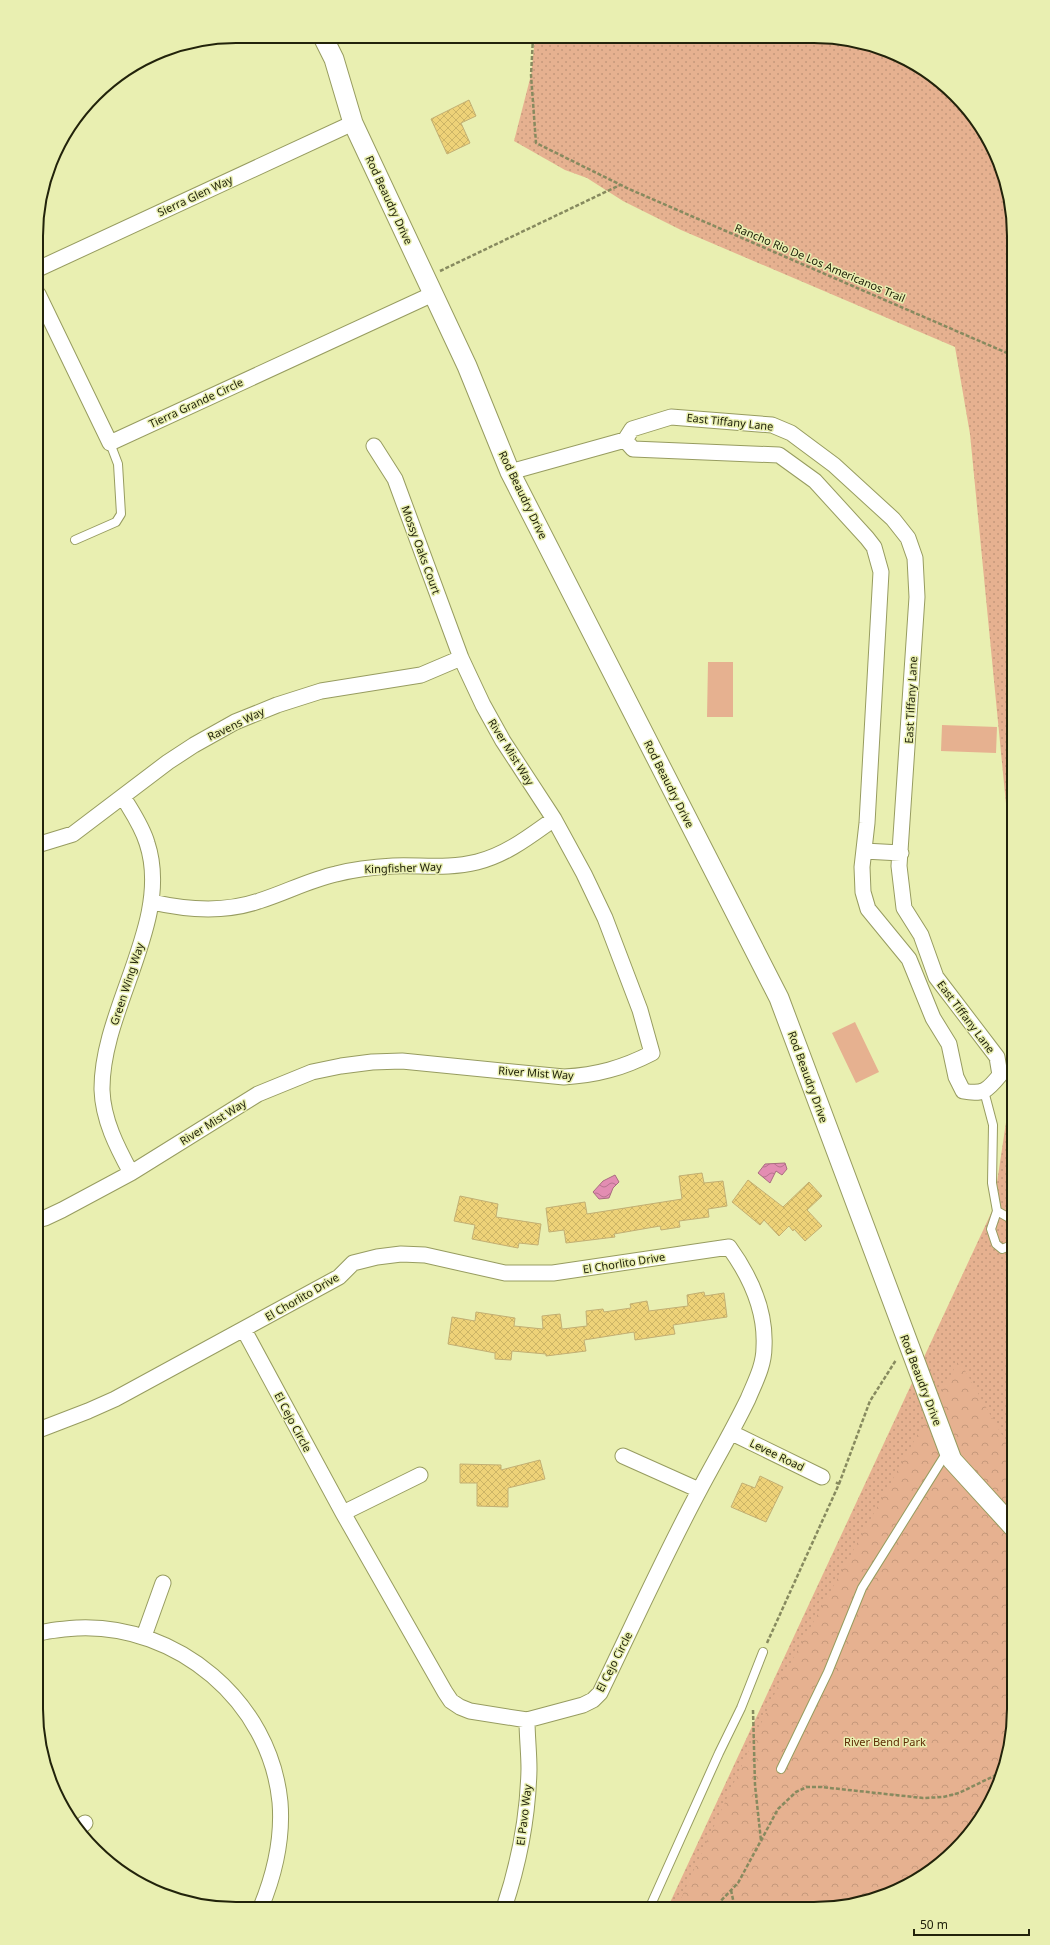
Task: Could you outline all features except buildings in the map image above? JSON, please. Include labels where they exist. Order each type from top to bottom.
[{"type":"street","name":"Rod Beaudry Drive","points":[[326,43],[334,59],[353,123],[467,366],[510,472],[778,998],[952,1460],[1007,1520]]},
{"type":"street","name":"Sierra Glen Way","points":[[43,267],[353,123]]},
{"type":"street","name":"Tierra Grande Circle","points":[[110,443],[429,286]]},
{"type":"street","points":[[43,304],[110,443]]},
{"type":"street","name":"East Tiffany Lane","points":[[510,472],[625,440],[632,429],[671,417],[772,425],[791,433],[834,465],[893,519],[908,538],[915,558],[917,597],[900,872],[904,908],[921,935],[936,977],[997,1057],[1000,1075],[990,1087],[984,1091],[976,1094],[962,1091],[956,1077],[949,1044],[933,1018],[909,959],[868,909],[863,892],[862,867],[881,572],[874,547],[815,481],[779,455],[634,449],[625,440]]},
{"type":"street","name":"Mossy Oaks Court","points":[[374,446],[395,479],[461,658]]},
{"type":"street","name":"Ravens Way","points":[[43,843],[73,834],[168,762],[194,745],[235,722],[270,708],[322,691],[420,675],[461,658]]},
{"type":"street","name":"River Mist Way","points":[[43,1218],[62,1210],[131,1173],[258,1094],[283,1082],[326,1069],[372,1062],[402,1061],[564,1077],[587,1076],[632,1064],[652,1053],[633,990],[605,918],[584,874],[554,819],[503,741],[483,705],[461,658]]},
{"type":"street","name":"Green Wing Way","points":[[123,797],[138,821],[147,843],[153,878],[152,902],[108,1042],[103,1066],[102,1091],[106,1116],[113,1139],[131,1173]]},
{"type":"street","name":"Kingfisher Way","points":[[152,902],[195,909],[221,909],[259,902],[308,882],[365,868],[394,866],[456,866],[478,862],[519,844],[554,819]]},
{"type":"street","points":[[864,851],[901,853]]},
{"type":"street","name":"El Chorlito Drive","points":[[43,1428],[115,1399],[339,1277],[353,1263],[377,1257],[401,1254],[425,1255],[482,1269],[529,1274],[553,1273],[729,1247]]},
{"type":"street","name":"El Cejo Circle","points":[[244,1330],[343,1513],[451,1701],[470,1711],[527,1720],[583,1705],[600,1693],[699,1490],[732,1432],[760,1369],[764,1347],[763,1324],[758,1303],[751,1282],[729,1247]]},
{"type":"street","name":"Levee Road","points":[[732,1432],[822,1477]]},
{"type":"street","points":[[623,1456],[699,1490]]},
{"type":"street","points":[[343,1513],[420,1475]]},
{"type":"street","points":[[144,1636],[163,1583]]},
{"type":"street","points":[[43,1633],[70,1628],[93,1627],[118,1630],[144,1636],[192,1659],[208,1671],[226,1688],[244,1710],[260,1735],[269,1756],[280,1801],[280,1848],[263,1902]]},
{"type":"street","name":"El Pavo Way","points":[[506,1902],[520,1848],[527,1804],[529,1768],[527,1720]]},
{"type":"lane","points":[[75,540],[116,522],[121,514],[118,464],[110,443]]},
{"type":"lane","points":[[984,1091],[993,1125],[992,1183],[997,1211],[991,1229],[996,1244],[1002,1249],[1007,1247]]},
{"type":"lane","points":[[997,1211],[1007,1217]]},
{"type":"lane","points":[[781,1769],[828,1672],[862,1588],[948,1450]]},
{"type":"lane","points":[[652,1902],[741,1708],[763,1652]]},
{"type":"path","name":"Rancho Rio De Los Americanos Trail","points":[[533,43],[531,75],[536,143],[620,185],[1007,353]]},
{"type":"path","points":[[429,286],[620,185]]},
{"type":"path","points":[[763,1652],[839,1484],[870,1401],[907,1343]]},
{"type":"path","points":[[822,1477],[839,1484]]},
{"type":"path","points":[[753,1704],[755,1785],[761,1841]]},
{"type":"path","points":[[719,1902],[738,1883],[778,1809],[796,1792],[807,1787],[821,1787],[924,1798],[943,1797],[959,1793],[995,1775]]},
{"type":"path","points":[[730,1890],[733,1902]]},
{"type":"green space","points":[[534,43],[827,43],[876,53],[911,69],[932,83],[951,99],[975,129],[997,174],[1007,223],[1007,814],[970,434],[955,347],[681,230],[623,201],[587,178],[565,170],[514,141],[531,75]]},
{"type":"green space","points":[[708,662],[733,662],[733,717],[707,717]]},
{"type":"green space","points":[[942,725],[997,727],[996,753],[941,751]]},
{"type":"green space","points":[[855,1022],[879,1072],[856,1083],[832,1033]]},
{"type":"green space","name":"River Bend Park","points":[[1007,1116],[1007,1722],[997,1771],[987,1794],[975,1816],[951,1846],[921,1870],[876,1892],[827,1902],[670,1902],[993,1209]]},
{"type":"green space","name":"River Bend Park","points":[[959,1360],[1007,1444],[1007,1722],[997,1771],[981,1806],[967,1827],[951,1846],[932,1862],[911,1876],[876,1892],[827,1902],[679,1902],[780,1682]]},
{"type":"water","points":[[785,1163],[787,1169],[782,1175],[776,1171],[770,1183],[758,1173],[765,1164]]},
{"type":"water","points":[[615,1175],[619,1182],[613,1188],[609,1198],[599,1199],[593,1192],[603,1181]]}]
